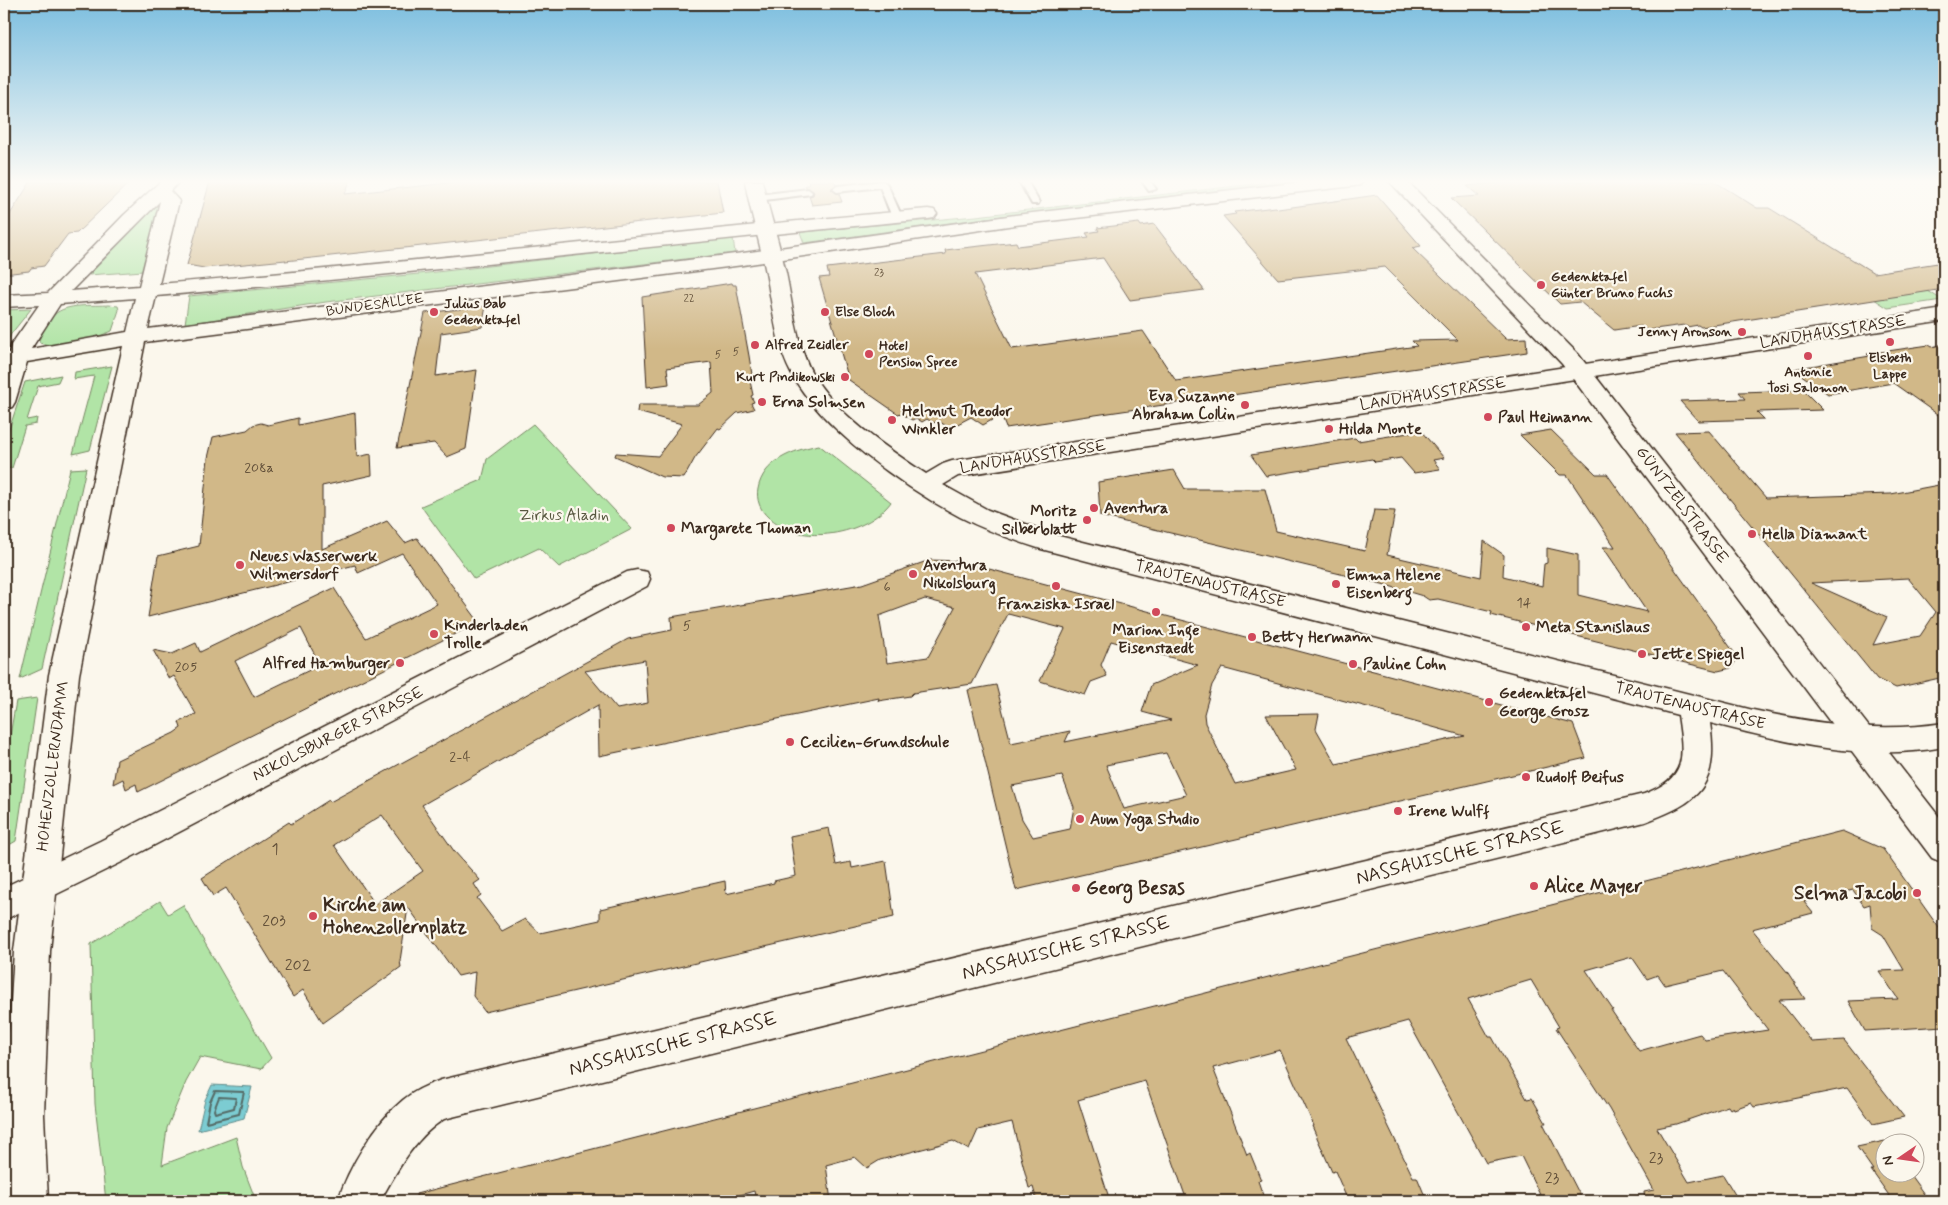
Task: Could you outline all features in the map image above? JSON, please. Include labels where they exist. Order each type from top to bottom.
[{"type":"street","points":[[4,402],[11,359],[54,298],[112,237]]},
{"type":"street","name":"HOHENZOLLERNDAMM","points":[[27,1201],[24,1115],[32,951],[64,675],[87,558],[136,337],[162,237]]},
{"type":"street","points":[[4,301],[338,275],[688,237]]},
{"type":"street","name":"TRAUTENAUSTRASSE","points":[[766,237],[792,345],[809,385],[828,408],[868,442],[926,484],[967,510],[998,525],[1050,542],[1692,708],[1793,732],[1862,740]]},
{"type":"street","name":"BUNDESALLEE","points":[[11,359],[136,337],[895,237]]},
{"type":"street","name":"GÜNTZELSTRASSE","points":[[1452,237],[1570,360],[1944,848]]},
{"type":"street","name":"LANDHAUSSTRASSE","points":[[926,484],[952,469],[1944,315]]},
{"type":"street","name":"NIKOLSBURGER STRASSE","points":[[4,904],[112,851],[637,579]]},
{"type":"street","name":"NASSAUISCHE STRASSE","points":[[359,1201],[360,1195],[384,1154],[410,1120],[429,1105],[449,1098],[1645,808],[1671,797],[1693,777],[1698,753],[1692,708]]},
{"type":"street","points":[[1862,740],[1912,742],[1944,735]]},
{"type":"green space","points":[[125,237],[151,237],[143,271],[89,275]]},
{"type":"green space","points":[[802,237],[846,237],[804,243]]},
{"type":"green space","points":[[733,238],[735,253],[326,302],[185,324],[189,296],[419,274]]},
{"type":"green space","points":[[1928,291],[1942,300],[1888,308],[1874,299]]},
{"type":"green space","points":[[80,306],[118,306],[119,310],[112,331],[97,337],[65,344],[40,343],[39,340],[47,323],[59,311]]},
{"type":"green space","points":[[31,309],[11,334],[4,350],[4,310]]},
{"type":"green space","points":[[112,366],[90,450],[73,454],[94,376],[74,379],[75,372]]},
{"type":"green space","points":[[61,375],[58,382],[38,386],[27,420],[37,418],[36,424],[25,426],[12,468],[4,469],[4,444],[25,382]]},
{"type":"green space","name":"Zirkus Aladin","points":[[533,424],[632,529],[559,567],[539,548],[474,579],[421,506],[482,480],[487,459]]},
{"type":"green space","points":[[819,445],[891,502],[866,523],[832,534],[814,535],[797,532],[781,527],[768,517],[758,500],[758,489],[766,471],[781,458],[799,450]]},
{"type":"green space","points":[[86,468],[42,669],[20,679],[70,469]]},
{"type":"green space","points":[[37,698],[16,841],[4,848],[4,770],[16,701]]},
{"type":"green space","points":[[160,901],[168,914],[183,905],[271,1058],[261,1069],[200,1057],[186,1082],[167,1128],[162,1165],[236,1137],[243,1167],[256,1201],[106,1201],[95,1104],[91,944]]},
{"type":"water","points":[[212,1085],[252,1087],[244,1118],[198,1130],[205,1100]]},
{"type":"building","points":[[4,237],[66,237],[44,266],[31,268],[29,271],[4,274]]},
{"type":"building","points":[[195,237],[502,237],[285,261],[204,268],[187,265]]},
{"type":"building","points":[[1087,237],[1164,237],[1204,290],[1130,300],[1103,258],[975,274],[1012,349],[1143,331],[1176,381],[1417,346],[1412,341],[1458,340],[1385,267],[1278,279],[1242,237],[1413,237],[1421,246],[1412,248],[1506,339],[1526,338],[1527,352],[1006,428],[1001,415],[983,425],[971,417],[950,428],[938,421],[933,423],[927,419],[922,422],[916,418],[912,420],[901,413],[898,414],[849,380],[819,278],[829,277],[827,268],[946,254],[945,250],[1016,242],[1018,246]]},
{"type":"building","points":[[1491,237],[1816,237],[1874,273],[1944,262],[1944,289],[1701,327],[1698,325],[1687,327],[1684,325],[1647,330],[1641,326],[1614,330],[1580,302],[1560,304]]},
{"type":"building","points":[[732,283],[736,285],[749,356],[753,381],[750,381],[753,395],[751,396],[754,402],[751,403],[754,409],[737,413],[720,429],[718,428],[695,458],[684,478],[662,477],[615,456],[616,453],[658,456],[682,424],[637,412],[638,405],[698,405],[713,393],[711,362],[667,368],[669,384],[647,387],[642,297]]},
{"type":"building","points":[[486,306],[482,327],[441,333],[436,376],[477,370],[466,449],[447,457],[434,443],[397,448],[425,313]]},
{"type":"building","points":[[1944,344],[1944,419],[1893,383],[1828,394],[1793,369],[1870,356],[1867,354]]},
{"type":"building","points":[[1803,390],[1823,410],[1757,412],[1764,419],[1698,421],[1680,401],[1745,399],[1739,392]]},
{"type":"building","points":[[355,413],[357,457],[371,454],[372,475],[322,486],[322,549],[387,521],[405,543],[417,538],[479,622],[138,792],[136,784],[126,789],[123,779],[113,784],[117,760],[174,733],[181,728],[179,722],[196,714],[174,676],[169,679],[153,650],[172,654],[196,643],[200,652],[334,588],[366,638],[437,604],[402,553],[358,573],[355,565],[148,617],[158,556],[199,546],[208,458],[213,437],[247,430],[253,425],[261,423],[268,425],[298,418],[298,425]],"holes":[[[301,628],[320,665],[254,697],[235,661]]]},
{"type":"building","points":[[1551,430],[1596,474],[1607,474],[1738,658],[1731,668],[1718,671],[1491,615],[1492,612],[1438,599],[1429,600],[1423,596],[1382,584],[1100,516],[1098,482],[1174,470],[1185,489],[1265,489],[1276,531],[1365,551],[1374,510],[1395,511],[1387,555],[1481,577],[1484,541],[1504,555],[1503,576],[1542,586],[1544,564],[1547,563],[1547,548],[1578,555],[1578,595],[1647,612],[1603,547],[1615,547],[1567,475],[1560,475],[1520,435]]},
{"type":"building","points":[[1421,431],[1444,458],[1433,460],[1440,469],[1414,473],[1401,458],[1375,462],[1372,459],[1266,476],[1251,455],[1355,438],[1358,441]]},
{"type":"building","points":[[1709,431],[1766,498],[1891,494],[1944,484],[1944,677],[1896,688],[1877,679],[1675,432]],"holes":[[[1908,578],[1936,612],[1920,636],[1873,645],[1887,617],[1811,583]]]},
{"type":"building","points":[[930,560],[959,561],[1573,724],[1586,758],[1016,890],[968,690],[996,685],[1011,743],[1070,731],[1065,742],[1171,720],[1142,712],[1151,685],[1198,665],[1111,641],[1101,665],[1107,676],[1091,682],[1085,695],[1040,681],[1065,629],[1008,614],[972,684],[913,693],[910,696],[878,701],[879,698],[599,756],[598,705],[422,805],[454,851],[480,880],[474,884],[481,895],[477,898],[502,931],[525,919],[540,933],[600,920],[600,909],[725,881],[726,894],[774,883],[774,881],[796,876],[790,836],[829,828],[836,865],[851,862],[852,868],[886,861],[894,917],[485,1012],[473,996],[475,972],[458,976],[408,907],[400,961],[401,967],[323,1023],[303,990],[293,997],[226,888],[213,896],[202,878],[289,822],[291,824],[329,800],[330,802],[628,639],[672,630],[671,617],[862,584]],"holes":[[[925,599],[955,607],[928,657],[887,663],[879,616]],[[645,660],[648,703],[617,709],[585,671]],[[1222,668],[1386,712],[1386,714],[1465,736],[1336,764],[1316,729],[1319,714],[1266,715],[1296,770],[1235,784],[1205,723],[1204,714],[1212,685]],[[1166,753],[1186,795],[1124,809],[1106,765]],[[1062,776],[1074,807],[1070,829],[1033,837],[1022,819],[1012,786]],[[382,815],[423,871],[375,904],[334,845]]]},
{"type":"building","points":[[1842,831],[1883,849],[1944,935],[1944,1026],[1865,1031],[1848,1001],[1898,999],[1879,971],[1904,970],[1883,935],[1872,928],[1870,904],[1864,906],[1853,890],[1804,902],[1813,913],[1752,929],[1788,973],[1805,999],[1779,1000],[1812,1042],[1844,1040],[1904,1117],[1873,1124],[1847,1088],[1754,1107],[1751,1103],[1734,1109],[1733,1107],[1730,1109],[1728,1106],[1676,1124],[1657,1128],[1689,1182],[1723,1175],[1739,1201],[1645,1201],[1644,1192],[1654,1190],[1609,1109],[1556,1028],[1559,1027],[1531,980],[1468,999],[1527,1099],[1532,1098],[1583,1201],[1543,1201],[1521,1156],[1486,1163],[1408,1021],[1346,1038],[1413,1177],[1417,1177],[1427,1201],[1348,1201],[1335,1171],[1332,1172],[1280,1050],[1213,1068],[1247,1155],[1250,1153],[1261,1180],[1258,1181],[1265,1201],[1187,1201],[1145,1081],[1078,1100],[1110,1201],[1037,1201],[1033,1187],[1029,1188],[1012,1122],[978,1130],[969,1150],[953,1141],[880,1160],[867,1168],[855,1157],[826,1165],[831,1201],[756,1201],[754,1191],[719,1201],[417,1201],[416,1194]],"holes":[[[1632,957],[1647,979],[1658,975],[1665,985],[1723,971],[1768,1030],[1705,1040],[1700,1034],[1639,1051],[1586,970]]]},
{"type":"building","points":[[1876,1143],[1876,1177],[1871,1170],[1873,1170],[1857,1147]]},
{"type":"building","points":[[1880,1182],[1915,1182],[1929,1201],[1893,1201]]},
{"type":"place","name":"Gedenktafel Günter Bruno Fuchs","points":[[1541,285]]},
{"type":"place","name":"Julius Bab Gedenktafel","points":[[434,312]]},
{"type":"place","name":"Else Bloch","points":[[825,312]]},
{"type":"place","name":"Jenny Aronson","points":[[1742,332]]},
{"type":"place","name":"Elsbeth Lappe","points":[[1890,342]]},
{"type":"place","name":"Alfred Zeidler","points":[[755,345]]},
{"type":"place","name":"Hotel Pension Spree","points":[[869,354]]},
{"type":"place","name":"Antonie Tosi Salomon","points":[[1808,356]]},
{"type":"place","name":"Kurt Pindikowski","points":[[845,377]]},
{"type":"place","name":"Erna Solmsen","points":[[762,402]]},
{"type":"place","name":"Eva Suzanne Abraham Collin","points":[[1245,405]]},
{"type":"place","name":"Paul Heimann","points":[[1488,417]]},
{"type":"place","name":"Helmut Theodor Winkler","points":[[892,420]]},
{"type":"place","name":"Hilda Monte","points":[[1329,429]]},
{"type":"place","name":"Aventura","points":[[1094,508]]},
{"type":"place","name":"Moritz Silberblatt","points":[[1087,520]]},
{"type":"place","name":"Margarete Thoman","points":[[671,528]]},
{"type":"place","name":"Hella Diamant","points":[[1752,534]]},
{"type":"place","name":"Neues Wasserwerk Wilmersdorf","points":[[240,565]]},
{"type":"place","name":"Aventura Nikolsburg","points":[[913,574]]},
{"type":"place","name":"Emma Helene Eisenberg","points":[[1336,584]]},
{"type":"place","name":"Franziska Israel","points":[[1056,586]]},
{"type":"place","name":"Marion Inge Eisenstaedt","points":[[1156,612]]},
{"type":"place","name":"Meta Stanislaus","points":[[1526,627]]},
{"type":"place","name":"Kinderladen Trolle","points":[[434,634]]},
{"type":"place","name":"Betty Hermann","points":[[1252,637]]},
{"type":"place","name":"Jette Spiegel","points":[[1642,654]]},
{"type":"place","name":"Alfred Hamburger","points":[[400,663]]},
{"type":"place","name":"Pauline Cohn","points":[[1353,664]]},
{"type":"place","name":"Gedenktafel George Grosz","points":[[1489,702]]},
{"type":"place","name":"Cecilien-Grundschule","points":[[790,742]]},
{"type":"place","name":"Rudolf Beifus","points":[[1526,777]]},
{"type":"place","name":"Irene Wulff","points":[[1398,811]]},
{"type":"place","name":"Aum Yoga Studio","points":[[1080,819]]},
{"type":"place","name":"Alice Mayer","points":[[1534,886]]},
{"type":"place","name":"Georg Besas","points":[[1076,888]]},
{"type":"place","name":"Selma Jacobi","points":[[1917,893]]},
{"type":"place","name":"Kirche am Hohenzollernplatz","points":[[313,916]]}]
